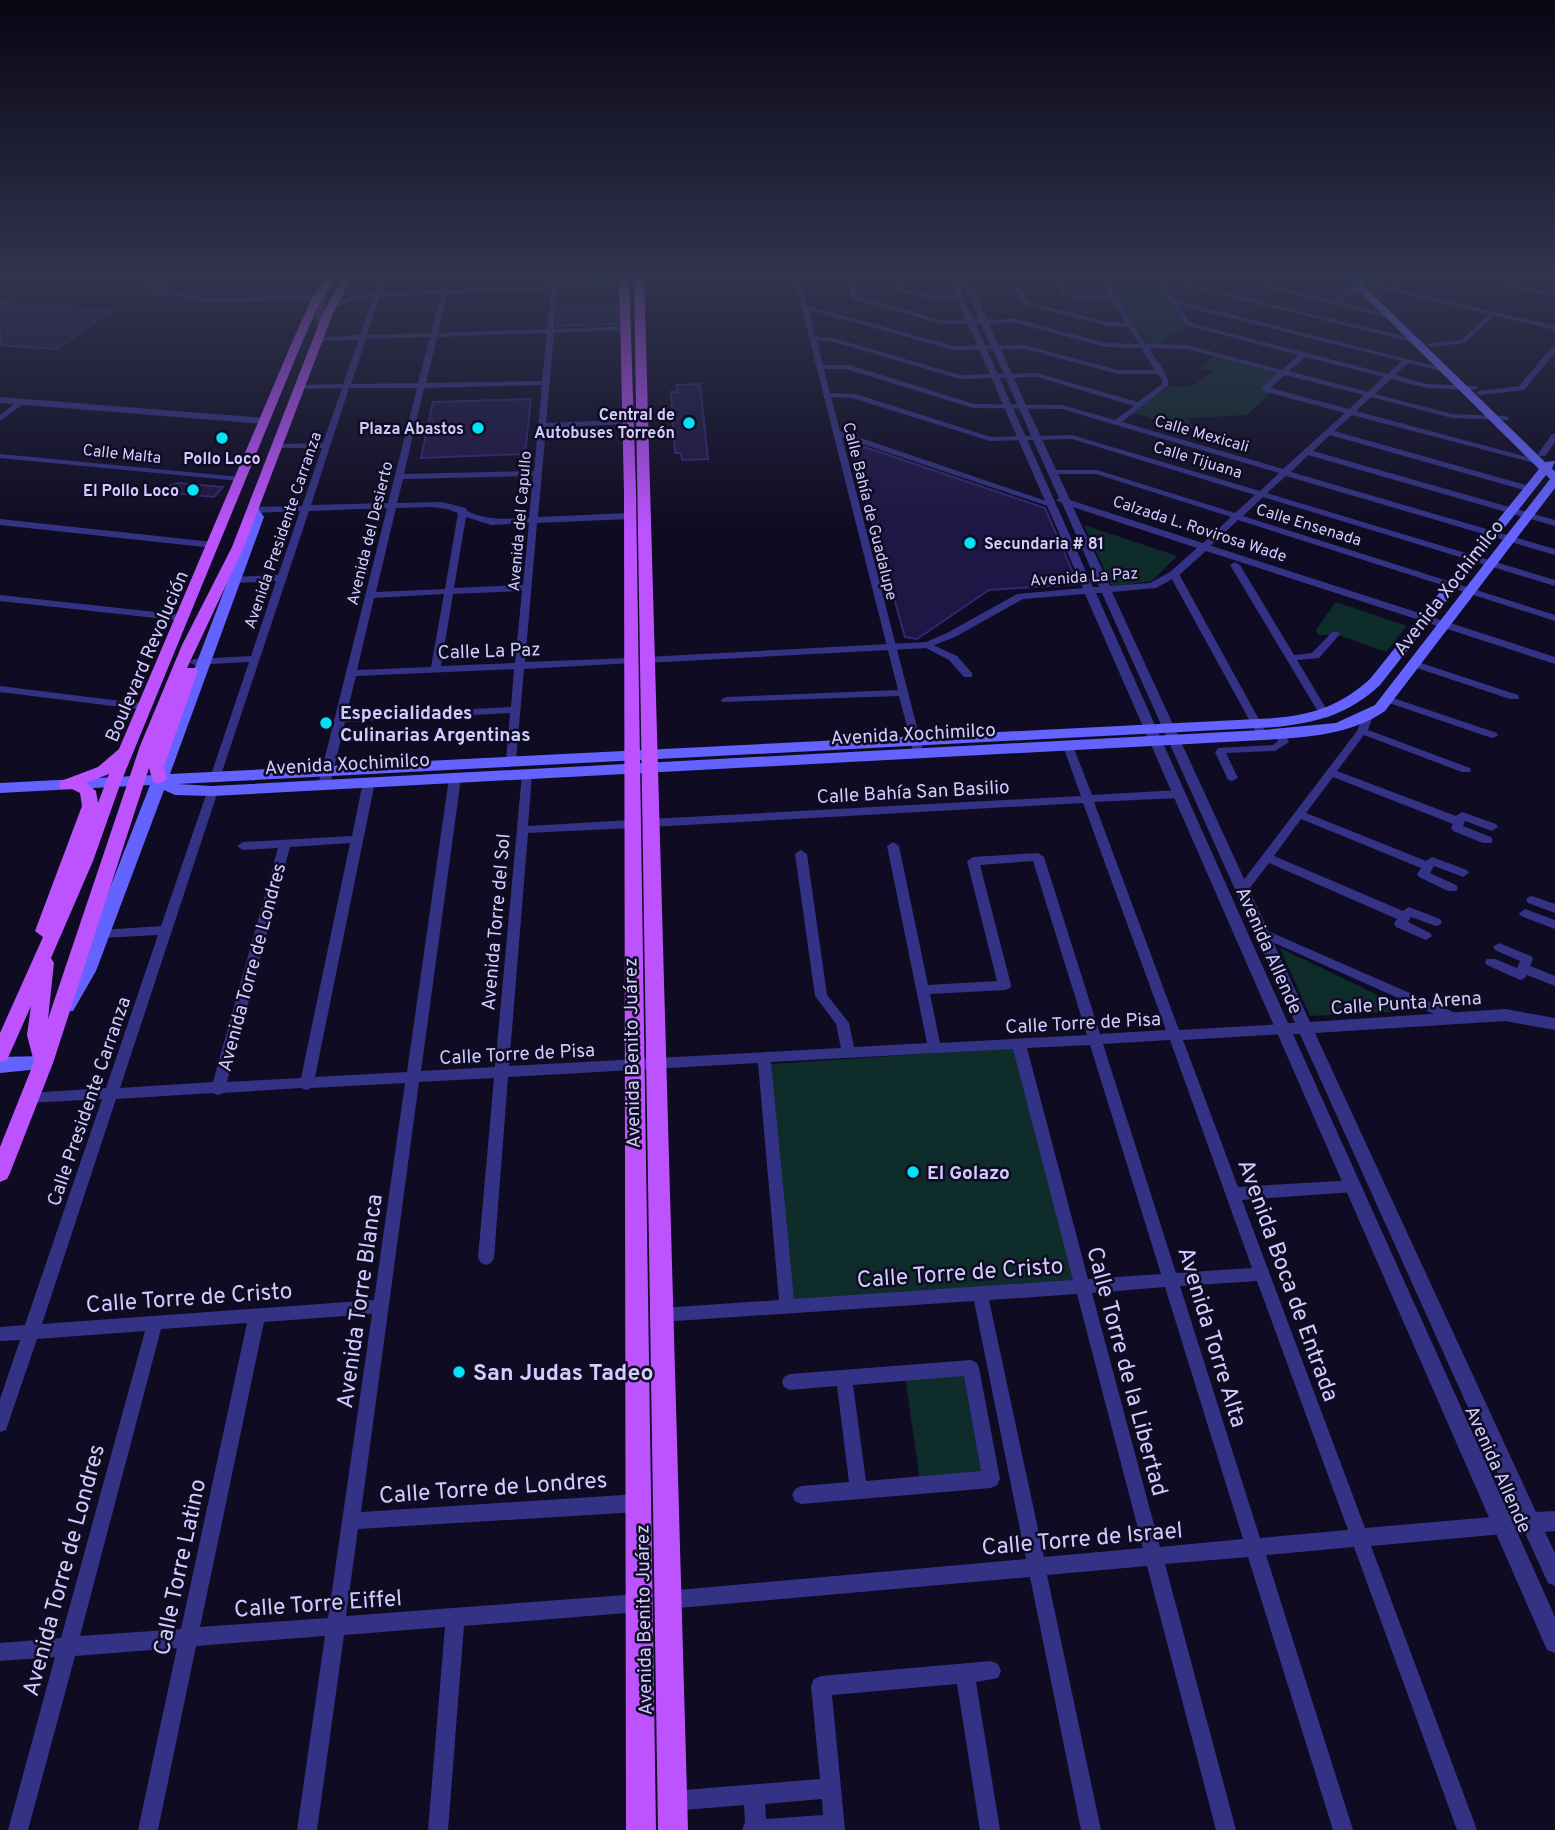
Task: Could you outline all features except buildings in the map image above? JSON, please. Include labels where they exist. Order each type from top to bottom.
[{"type":"main road","name":"Boulevard Revolución","points":[[0,1055],[90,848],[113,782],[291,359]]},
{"type":"main road","points":[[0,1173],[43,1063],[136,781],[169,695],[205,612],[223,582],[253,510],[310,359]]},
{"type":"main road","name":"Avenida Benito Juárez","points":[[633,359],[634,420],[629,516],[637,559],[646,660],[649,761],[641,823],[646,1065],[661,1315],[673,1830]]},
{"type":"main road","points":[[1436,359],[1473,390],[1500,419]]},
{"type":"main road","points":[[1444,359],[1549,468]]},
{"type":"main road","name":"Avenida Benito Juárez","points":[[634,420],[642,452],[629,661],[630,762],[641,823]]},
{"type":"main road","points":[[265,421],[278,426],[274,441],[278,446]]},
{"type":"main road","name":"Avenida Xochimilco","points":[[0,788],[159,779],[176,790],[214,783],[326,777],[511,761],[630,762],[1259,729],[1325,715],[1350,705],[1362,696],[1527,488],[1549,468]]},
{"type":"main road","name":"Avenida Xochimilco","points":[[1259,729],[1280,734],[1364,725],[1443,629],[1529,515],[1549,468]]},
{"type":"main road","points":[[57,1019],[83,979],[102,934],[159,779],[156,766],[235,580],[258,517],[245,502],[240,479]]},
{"type":"main road","points":[[199,662],[206,629],[205,612],[200,598],[201,574]]},
{"type":"main road","name":"Avenida Xochimilco","points":[[917,747],[1068,746],[1152,735]]},
{"type":"main road","points":[[72,784],[104,770],[128,748]]},
{"type":"main road","name":"Avenida Xochimilco","points":[[326,777],[369,782],[455,778],[527,774],[630,762]]},
{"type":"main road","points":[[43,1063],[37,1035],[45,979],[44,930],[90,806],[88,791],[72,784]]},
{"type":"main road","points":[[0,1065],[43,1063]]},
{"type":"main road","name":"Avenida Benito Juárez","points":[[641,1830],[637,1210],[646,1065]]},
{"type":"main road","points":[[637,1210],[645,1239],[651,1300],[661,1315]]},
{"type":"street","name":"Avenida Presidente Carranza","points":[[214,783],[356,359]]},
{"type":"street","name":"Avenida del Desierto","points":[[326,777],[428,359]]},
{"type":"street","name":"Avenida del Capullo","points":[[511,761],[548,359]]},
{"type":"street","name":"Calle Bahía de Guadalupe","points":[[818,359],[917,747]]},
{"type":"street","points":[[899,359],[953,376],[1048,377],[1140,405]]},
{"type":"street","name":"Avenida Allende","points":[[994,359],[1058,502],[1107,592],[1555,1576]]},
{"type":"street","points":[[1073,359],[1118,372],[1162,372]]},
{"type":"street","points":[[1116,422],[1165,385],[1162,372],[1154,359]]},
{"type":"street","points":[[1237,359],[1452,416],[1500,419]]},
{"type":"street","points":[[1295,359],[1265,389],[1549,468],[1555,436]]},
{"type":"street","points":[[1326,359],[1436,387],[1510,392],[1521,388],[1546,359]]},
{"type":"street","points":[[1408,360],[1446,370]]},
{"type":"street","name":"Avenida La Paz","points":[[646,660],[927,645],[950,637],[1005,602],[1021,596],[1107,592],[1152,586],[1174,574],[1408,360]]},
{"type":"street","name":"Calle Mexicali","points":[[820,367],[847,367],[973,406],[1055,405],[1555,552]]},
{"type":"street","points":[[300,387],[421,388],[546,383]]},
{"type":"street","name":"Calle Tijuana","points":[[828,395],[853,396],[982,437],[1072,437],[1555,583]]},
{"type":"street","points":[[0,400],[265,421]]},
{"type":"street","points":[[0,419],[22,402]]},
{"type":"street","points":[[542,426],[634,420]]},
{"type":"street","name":"Calzada L. Rovirosa Wade","points":[[836,430],[1423,622],[1555,671]]},
{"type":"street","points":[[1328,432],[1527,488]]},
{"type":"street","name":"Avenida Allende","points":[[1029,438],[1052,472],[1058,502],[1090,592],[1555,1642]]},
{"type":"street","points":[[278,446],[327,445]]},
{"type":"street","points":[[1306,452],[1555,523]]},
{"type":"street","name":"Calle Malta","points":[[0,456],[240,479]]},
{"type":"street","name":"Calle Ensenada","points":[[1052,472],[1097,472],[1555,618]]},
{"type":"street","points":[[399,477],[538,473]]},
{"type":"street","points":[[253,510],[447,504],[483,521],[629,516]]},
{"type":"street","points":[[436,669],[463,510]]},
{"type":"street","points":[[0,522],[213,545]]},
{"type":"street","name":"Calzada L. Rovirosa Wade","points":[[1201,549],[1235,565],[1423,622]]},
{"type":"street","points":[[1235,565],[1325,715]]},
{"type":"street","points":[[1174,574],[1259,729]]},
{"type":"street","points":[[235,580],[282,579]]},
{"type":"street","points":[[370,595],[527,588]]},
{"type":"street","points":[[0,598],[183,618]]},
{"type":"street","name":"Calzada L. Rovirosa Wade","points":[[1443,629],[1555,662]]},
{"type":"street","points":[[1291,658],[1315,656],[1335,634]]},
{"type":"street","points":[[927,645],[953,658],[968,675]]},
{"type":"street","points":[[199,662],[255,659]]},
{"type":"street","name":"Calle La Paz","points":[[351,673],[629,661]]},
{"type":"street","points":[[1415,664],[1514,697]]},
{"type":"street","points":[[0,689],[145,707]]},
{"type":"street","points":[[726,701],[903,693]]},
{"type":"street","points":[[1387,699],[1493,735]]},
{"type":"street","points":[[340,719],[516,710]]},
{"type":"street","points":[[1242,890],[1364,725],[1466,771]]},
{"type":"street","points":[[1232,778],[1220,752],[1222,750],[1275,748],[1284,742],[1280,734]]},
{"type":"street","name":"Avenida Boca de Entrada","points":[[1068,746],[1467,1830]]},
{"type":"street","points":[[1330,772],[1460,821]]},
{"type":"street","name":"Avenida Torre del Sol","points":[[486,1258],[527,774]]},
{"type":"street","name":"Avenida Torre Blanca","points":[[307,1830],[455,778]]},
{"type":"street","points":[[306,1085],[369,782]]},
{"type":"street","name":"Calle Presidente Carranza","points":[[0,1424],[214,783]]},
{"type":"street","name":"Calle Bahía San Basilio","points":[[522,830],[1179,794]]},
{"type":"street","points":[[1299,814],[1428,867],[1463,873]]},
{"type":"street","points":[[1488,841],[1457,828],[1462,816],[1492,827]]},
{"type":"street","points":[[243,845],[357,839]]},
{"type":"street","name":"Avenida Torre de Londres","points":[[218,1090],[285,843]]},
{"type":"street","points":[[893,846],[935,1049]]},
{"type":"street","points":[[801,854],[821,996],[842,1023],[849,1054]]},
{"type":"street","name":"Avenida Torre Alta","points":[[923,990],[1005,985],[972,861],[1038,857],[1343,1830]]},
{"type":"street","points":[[1266,857],[1405,917]]},
{"type":"street","points":[[1428,867],[1452,888]]},
{"type":"street","points":[[1532,900],[1555,909]]},
{"type":"street","points":[[1426,936],[1400,924],[1409,911],[1436,922]]},
{"type":"street","points":[[1525,913],[1555,925]]},
{"type":"street","points":[[102,934],[166,930]]},
{"type":"street","points":[[1263,933],[1455,1018]]},
{"type":"street","points":[[1491,962],[1520,975],[1527,959],[1499,947]]},
{"type":"street","points":[[1523,968],[1555,981]]},
{"type":"street","name":"Calle Punta Arena","points":[[1174,1036],[1505,1015],[1555,1024]]},
{"type":"street","name":"Calle Torre de Pisa","points":[[29,1098],[218,1090],[1174,1036]]},
{"type":"street","name":"Calle Torre de la Libertad","points":[[1018,1045],[1226,1830]]},
{"type":"street","points":[[764,1059],[787,1306]]},
{"type":"street","points":[[1233,1194],[1354,1186]]},
{"type":"street","name":"Calle Torre de Cristo","points":[[661,1315],[1262,1274]]},
{"type":"street","points":[[980,1292],[1091,1830]]},
{"type":"street","name":"Calle Torre de Cristo","points":[[0,1334],[382,1306]]},
{"type":"street","name":"Calle Torre Latino","points":[[148,1830],[257,1315]]},
{"type":"street","name":"Avenida Torre de Londres","points":[[18,1830],[155,1323]]},
{"type":"street","points":[[790,1382],[971,1368],[991,1479],[801,1495]]},
{"type":"street","points":[[844,1378],[859,1490]]},
{"type":"street","points":[[979,1415],[1005,1414]]},
{"type":"street","name":"Calle Torre de Londres","points":[[351,1521],[638,1503]]},
{"type":"street","points":[[1503,1525],[1555,1521]]},
{"type":"street","name":"Calle Torre de Israel","points":[[666,1600],[1503,1525]]},
{"type":"street","name":"Calle Torre Eiffel","points":[[0,1652],[639,1603]]},
{"type":"street","points":[[438,1830],[455,1617]]},
{"type":"street","points":[[754,1794],[754,1830],[834,1827],[821,1686],[991,1671]]},
{"type":"street","points":[[965,1674],[990,1830]]},
{"type":"street","points":[[672,1801],[831,1788]]},
{"type":"green space","points":[[1211,359],[1235,359],[1282,371],[1261,389],[1272,392],[1247,415],[1187,418],[1194,429],[1133,413],[1170,386],[1193,385],[1213,372],[1199,368]]},
{"type":"green space","points":[[1084,525],[1177,556],[1152,581],[1112,587]]},
{"type":"green space","points":[[1336,602],[1407,626],[1386,652],[1338,635],[1318,635],[1316,630]]},
{"type":"green space","points":[[1280,948],[1411,1011],[1310,1016]]},
{"type":"green space","name":"El Golazo","points":[[1014,1048],[1075,1281],[792,1300],[771,1064]]},
{"type":"green space","points":[[965,1375],[985,1474],[920,1481],[905,1377]]},
{"type":"place","name":"Central de Autobuses Torreón","points":[[689,423]]},
{"type":"place","name":"Plaza Abastos","points":[[478,428]]},
{"type":"place","name":"Pollo Loco","points":[[222,438]]},
{"type":"place","name":"El Pollo Loco","points":[[193,490]]},
{"type":"place","name":"Secundaria # 81","points":[[970,543]]},
{"type":"place","name":"Especialidades Culinarias Argentinas","points":[[326,723]]},
{"type":"place","name":"El Golazo","points":[[913,1172]]},
{"type":"place","name":"San Judas Tadeo","points":[[459,1372]]}]
